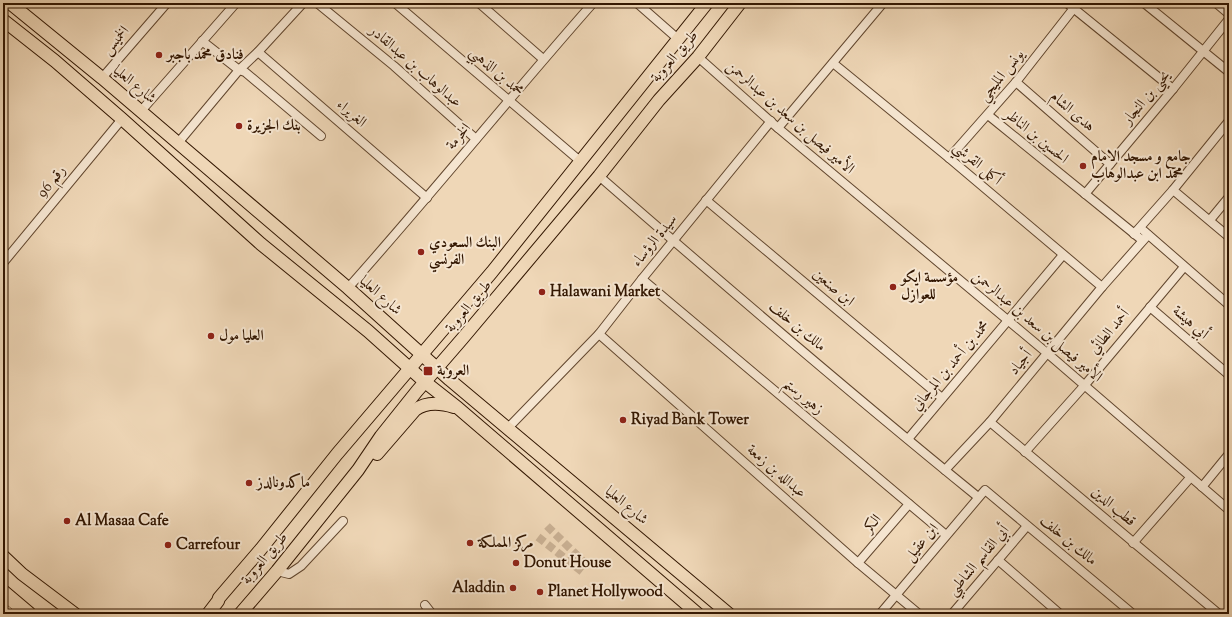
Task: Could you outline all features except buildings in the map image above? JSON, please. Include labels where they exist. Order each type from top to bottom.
[{"type":"highway","points":[[3,592],[29,614]]},
{"type":"highway","points":[[3,611],[7,614]]},
{"type":"main road","name":"شارع العليا","points":[[10,3],[178,142],[348,288],[507,429],[729,614]]},
{"type":"main road","name":"طريق العروبة","points":[[208,614],[219,598],[261,549],[337,454],[492,272],[707,3]]},
{"type":"main road","name":"طريق العروبة","points":[[240,614],[277,571],[358,470],[381,436],[425,382],[599,176],[659,100],[698,57],[740,3]]},
{"type":"main road","points":[[3,20],[82,84],[261,244],[368,331],[425,382],[458,408],[698,614]]},
{"type":"main road","points":[[64,48],[98,76],[100,86],[92,88],[82,84]]},
{"type":"main road","points":[[358,470],[368,464],[420,406],[429,404],[443,404],[458,408]]},
{"type":"main road","points":[[3,556],[45,597],[65,614]]},
{"type":"main road","points":[[22,574],[75,614]]},
{"type":"main road","points":[[200,614],[212,602],[219,598]]},
{"type":"street","name":"الخميس","points":[[102,78],[167,3]]},
{"type":"street","points":[[141,111],[236,3]]},
{"type":"street","points":[[178,142],[239,70],[258,52],[303,3]]},
{"type":"street","name":"عبدالوهاب بن عبدالقادر","points":[[317,3],[394,66],[476,139]]},
{"type":"street","name":"محمد بن الذهبي","points":[[394,3],[580,161]]},
{"type":"street","points":[[479,3],[543,59]]},
{"type":"street","name":"الخرمة","points":[[348,288],[427,198],[508,100],[592,3]]},
{"type":"street","points":[[637,3],[678,39]]},
{"type":"street","points":[[778,128],[883,3]]},
{"type":"street","points":[[1144,3],[1229,72]]},
{"type":"street","points":[[1216,3],[1229,14]]},
{"type":"street","points":[[1071,6],[1173,89]]},
{"type":"street","name":"يونس المليجي","points":[[949,158],[1016,82],[1071,6]]},
{"type":"street","name":"يحيى بن النجار","points":[[1085,194],[1204,52],[1229,19]]},
{"type":"street","points":[[202,41],[239,70],[245,72],[256,80],[322,136]]},
{"type":"street","name":"الغريراء","points":[[258,52],[427,198]]},
{"type":"street","name":"الأمير فيصل بن سعد بن عبدالرحمن","points":[[698,57],[778,128],[1047,353],[1190,478],[1229,510]]},
{"type":"street","name":"أكمل القرشي","points":[[833,62],[1102,287]]},
{"type":"street","name":"هدى الشام","points":[[1016,82],[1110,164]]},
{"type":"street","name":"الحسين بن الناظر","points":[[988,115],[1085,194],[1184,267],[1229,305]]},
{"type":"street","name":"رقم 96","points":[[3,263],[122,119]]},
{"type":"street","points":[[1137,231],[1173,190],[1229,121]]},
{"type":"street","name":"سيدة الرؤساء","points":[[507,429],[598,334],[771,122]]},
{"type":"street","name":"مالك بن خلف","points":[[599,176],[673,241],[908,440],[978,497]]},
{"type":"street","points":[[1173,190],[1229,237]]},
{"type":"street","points":[[1210,220],[1229,197]]},
{"type":"street","name":"ابن صنعين","points":[[706,200],[942,398]]},
{"type":"street","name":"أجياد","points":[[945,470],[990,422],[1102,287],[1145,238]]},
{"type":"street","name":"محمد بن أحمد بن المرجاني","points":[[908,440],[1063,255]]},
{"type":"street","name":"أحمد الطائي","points":[[1025,452],[1084,386],[1184,267]]},
{"type":"street","name":"زهير رستم","points":[[642,279],[946,535]]},
{"type":"street","name":"أبي هيشة","points":[[1150,307],[1229,375]]},
{"type":"street","name":"عبدالله بن زمعة","points":[[598,334],[858,563],[919,614]]},
{"type":"street","name":"قطب الدين","points":[[990,422],[1219,614]]},
{"type":"street","points":[[1202,487],[1229,454]]},
{"type":"street","points":[[1134,543],[1190,478]]},
{"type":"street","name":"مالك بن خلف","points":[[985,490],[1133,614]]},
{"type":"street","name":"ابن عقيل","points":[[880,614],[985,490]]},
{"type":"street","name":"الكر","points":[[858,563],[909,504]]},
{"type":"street","points":[[277,571],[289,574],[301,566],[343,521]]},
{"type":"street","name":"أبي القاسم الشاطبي","points":[[952,614],[1027,526]]},
{"type":"street","points":[[998,560],[1060,614]]},
{"type":"street","points":[[425,605],[432,614]]},
{"type":"tunnel","points":[[547,526],[588,566]]},
{"type":"tunnel","points":[[538,537],[585,574]]},
{"type":"place","name":"فنادق محمد باجبر","points":[[159,55]]},
{"type":"place","name":"بنك الجزيرة","points":[[239,126]]},
{"type":"place","name":"جامع و مسجد الامام محمد ابن عبدالوهاب","points":[[1083,166]]},
{"type":"place","name":"البنك السعودي الفرنسي","points":[[421,252]]},
{"type":"place","name":"مؤسسة ايكو للعوازل","points":[[893,287]]},
{"type":"place","name":"Halawani Market","points":[[542,292]]},
{"type":"place","name":"العليا مول","points":[[211,336]]},
{"type":"place","name":"العروبة","points":[[428,371]]},
{"type":"place","name":"Riyad Bank Tower","points":[[623,420]]},
{"type":"place","name":"ماكدونالدز","points":[[249,483]]},
{"type":"place","name":"Al Masaa Cafe","points":[[67,521]]},
{"type":"place","name":"مركز المملكة","points":[[470,543]]},
{"type":"place","name":"Carrefour","points":[[168,545]]},
{"type":"place","name":"Donut House","points":[[516,563]]},
{"type":"place","name":"Aladdin","points":[[513,588]]},
{"type":"place","name":"Planet Hollywood","points":[[540,592]]}]
